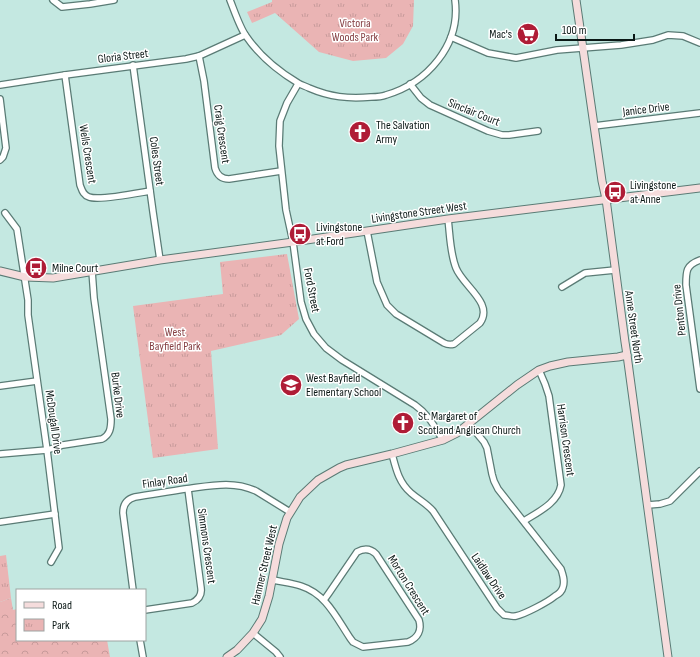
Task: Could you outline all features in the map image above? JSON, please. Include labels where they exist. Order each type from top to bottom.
[{"type":"street","points":[[53,0],[62,7],[114,0]]},
{"type":"street","points":[[230,0],[245,35],[265,59],[298,84],[330,96],[345,98],[385,96],[404,88],[421,78],[436,64],[451,37],[454,28],[456,10],[455,0]]},
{"type":"street","name":"Anne Street North","points":[[576,0],[628,355],[668,657]]},
{"type":"street","name":"Gloria Street","points":[[0,85],[199,56],[245,35]]},
{"type":"street","points":[[451,37],[488,53],[516,58],[557,50],[621,46],[653,40],[668,35],[683,36],[700,43]]},
{"type":"street","name":"Craig Crescent","points":[[199,56],[217,174],[223,178],[229,179],[281,171]]},
{"type":"street","name":"Coles Street","points":[[133,65],[160,260]]},
{"type":"street","name":"Wells Crescent","points":[[65,75],[80,185],[85,195],[94,198],[150,191]]},
{"type":"street","name":"Ford Street","points":[[298,84],[287,103],[280,121],[279,146],[286,210],[293,242],[301,302],[306,319],[314,334],[326,348],[342,360],[421,409],[433,423],[443,440]]},
{"type":"street","name":"Sinclair Court","points":[[410,84],[421,98],[430,105],[488,131],[509,135],[538,131]]},
{"type":"street","points":[[0,99],[6,148],[3,157],[0,160]]},
{"type":"street","name":"Janice Drive","points":[[594,126],[700,113]]},
{"type":"street","name":"Livingstone Street West","points":[[0,271],[25,277],[54,278],[160,260],[448,219],[700,188]]},
{"type":"street","points":[[5,213],[17,230],[25,277]]},
{"type":"street","points":[[367,231],[377,282],[386,304],[396,314],[444,343],[451,345],[483,320],[484,307],[463,281],[455,267],[448,219]]},
{"type":"street","name":"Penton Drive","points":[[700,260],[692,262],[686,272],[686,285],[700,389]]},
{"type":"street","points":[[562,287],[585,273],[615,270]]},
{"type":"street","name":"Burke Drive","points":[[0,454],[47,450],[63,445],[102,439],[107,436],[110,430],[111,419],[94,298],[92,271]]},
{"type":"street","name":"McDougall Drive","points":[[25,277],[28,315],[59,548],[51,562]]},
{"type":"street","name":"Hanmer Street West","points":[[227,657],[253,633],[258,626],[265,611],[287,518],[300,497],[318,480],[330,472],[346,465],[443,440],[469,424],[517,385],[539,370],[568,362],[628,355]]},
{"type":"street","name":"Harrison Crescent","points":[[524,521],[556,498],[561,485],[549,396],[546,384],[539,370]]},
{"type":"street","points":[[0,386],[37,381]]},
{"type":"street","name":"Laidlaw Drive","points":[[392,454],[398,475],[404,486],[429,507],[497,608],[504,615],[515,616],[528,611],[556,596],[560,592],[564,579],[561,569],[498,489],[492,474],[487,448],[469,424]]},
{"type":"street","points":[[648,505],[670,501],[700,471]]},
{"type":"street","name":"Finlay Road","points":[[133,589],[123,513],[126,503],[129,499],[135,496],[216,485],[235,485],[244,486],[256,491],[290,512]]},
{"type":"street","name":"Simmons Crescent","points":[[146,610],[192,603],[198,599],[201,594],[202,591],[188,489]]},
{"type":"street","points":[[0,522],[54,514]]},
{"type":"street","name":"Morton Crescent","points":[[273,580],[301,586],[310,590],[324,600],[350,638],[358,645],[367,647],[408,642],[413,640],[419,633],[419,620],[376,554],[369,549],[357,552],[324,600]]},
{"type":"street","points":[[253,633],[272,648],[280,657]]},
{"type":"street","points":[[140,641],[143,657]]},
{"type":"green space","name":"Victoria Woods Park","points":[[272,0],[414,0],[413,26],[403,44],[386,58],[353,61],[319,52],[275,13],[252,23],[247,12],[272,2]]},
{"type":"green space","name":"West Bayfield Park","points":[[287,254],[299,319],[281,335],[211,351],[218,449],[153,458],[133,306],[223,294],[220,262]]},
{"type":"green space","points":[[6,555],[11,598],[0,602],[0,556]]},
{"type":"green space","points":[[11,598],[13,610],[16,609],[16,641],[107,641],[110,657],[0,657],[0,602]]},
{"type":"place","name":"Mac's","points":[[528,34]]},
{"type":"place","name":"The Salvation Army","points":[[360,132]]},
{"type":"place","name":"Livingstone at Anne","points":[[615,192]]},
{"type":"place","name":"Livingstone at Ford","points":[[300,234]]},
{"type":"place","name":"Milne Court","points":[[36,268]]},
{"type":"place","name":"West Bayfield Elementary School","points":[[291,385]]},
{"type":"place","name":"St. Margaret of Scotland Anglican Church","points":[[403,423]]}]
